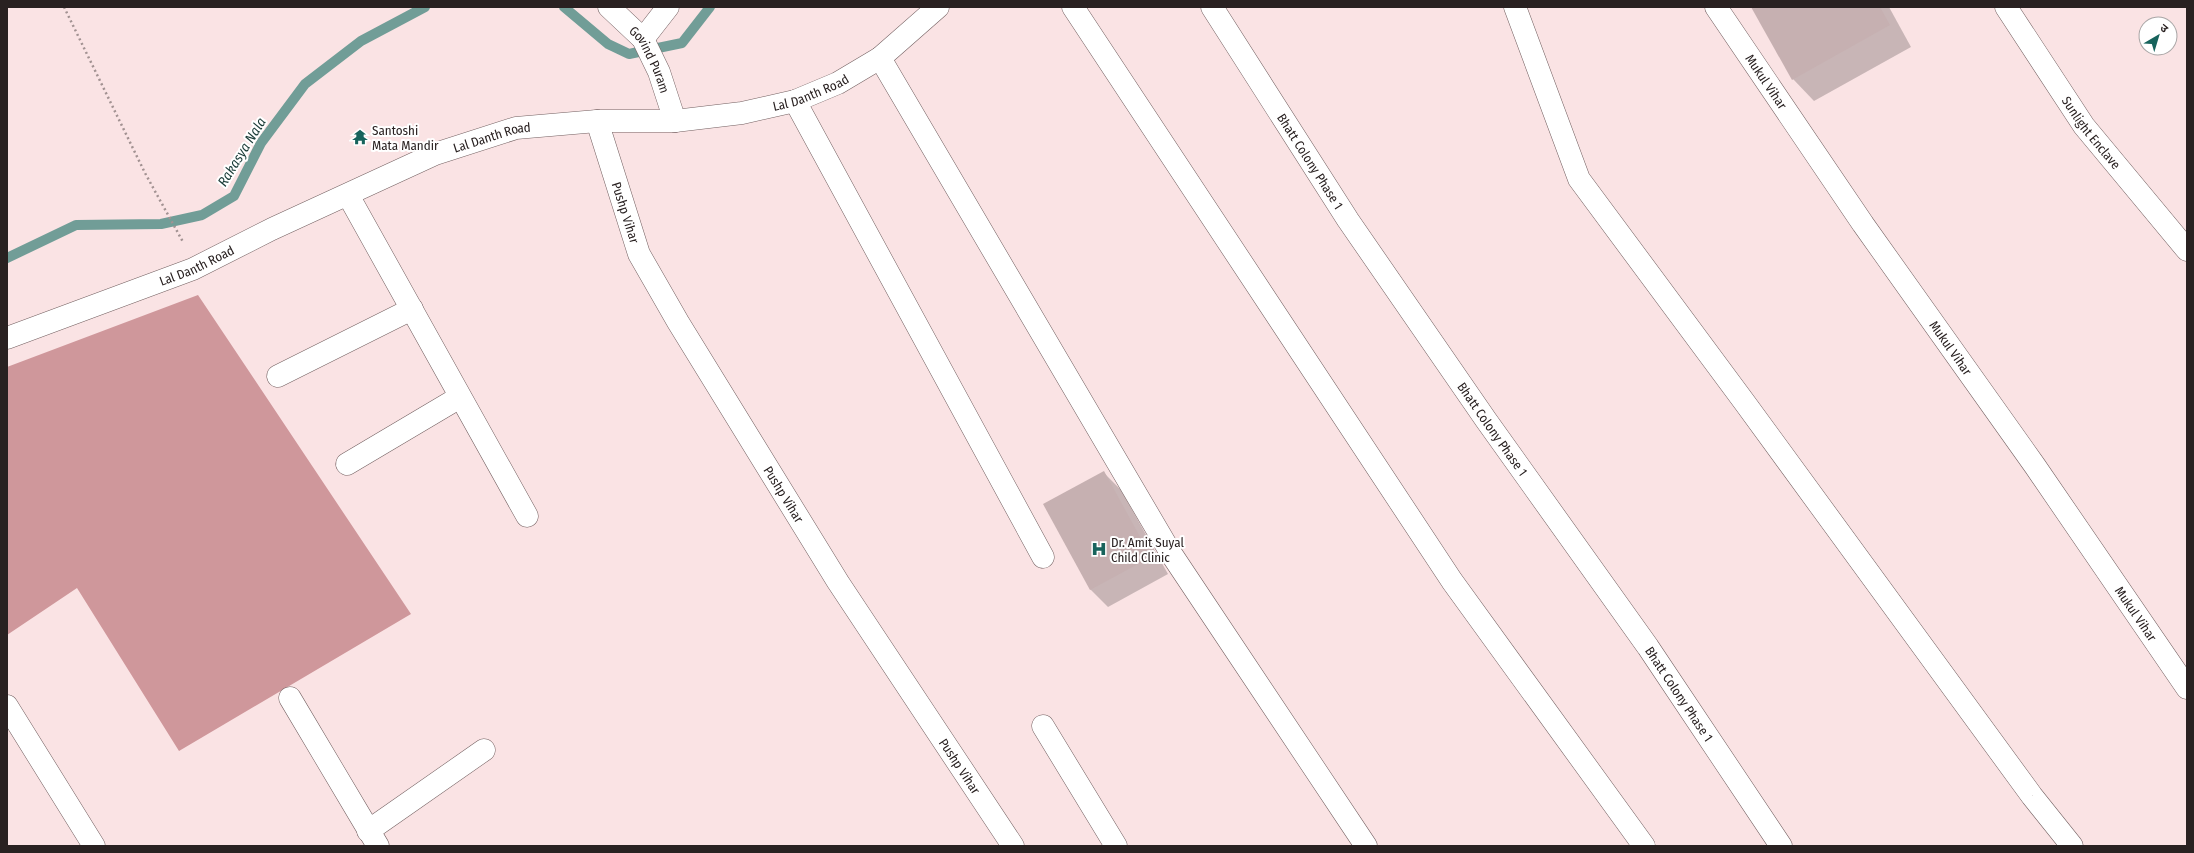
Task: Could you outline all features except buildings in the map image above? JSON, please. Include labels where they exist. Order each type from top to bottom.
[{"type":"street","name":"Govind Puram","points":[[609,7],[643,39],[659,72],[675,121]]},
{"type":"street","points":[[643,39],[668,7]]},
{"type":"street","name":"Lal Danth Road","points":[[7,338],[193,268],[272,229],[435,154],[516,128],[597,121],[675,121],[742,113],[795,102],[838,83],[880,58],[938,7]]},
{"type":"street","points":[[1073,7],[1452,581],[1644,846]]},
{"type":"street","name":"Bhatt Colony Phase 1","points":[[1212,7],[1357,232],[1486,420],[1648,647],[1781,846]]},
{"type":"street","points":[[1515,7],[1579,179],[1746,403],[2032,796],[2072,846]]},
{"type":"street","name":"Mukul Vihar","points":[[1716,7],[1863,224],[2035,466],[2187,688]]},
{"type":"street","name":"Sunlight Enclave","points":[[2006,7],[2084,126],[2187,250]]},
{"type":"street","points":[[880,58],[1172,555],[1366,846]]},
{"type":"street","points":[[795,102],[1043,557]]},
{"type":"street","name":"Pushp Vihar","points":[[597,121],[639,254],[678,322],[838,582],[1013,846]]},
{"type":"street","points":[[348,195],[527,516]]},
{"type":"street","points":[[278,376],[412,309]]},
{"type":"street","points":[[347,464],[460,397]]},
{"type":"street","points":[[290,698],[373,838],[484,750]]},
{"type":"street","points":[[7,706],[94,846]]},
{"type":"street","points":[[1043,726],[1116,846]]},
{"type":"path","points":[[64,7],[146,172],[182,240]]},
{"type":"shaded area","points":[[198,295],[411,614],[179,751],[77,588],[7,635],[7,367]]},
{"type":"waterway","name":"Rakasya Nala","points":[[7,258],[76,225],[161,224],[202,215],[234,196],[261,143],[305,84],[361,41],[425,7]]},
{"type":"waterway","name":"Rakasya Nala","points":[[564,7],[608,44],[629,54],[682,43],[710,7]]},
{"type":"place","name":"Santoshi Mata Mandir","points":[[360,137]]},
{"type":"place","name":"Dr. Amit Suyal Child Clinic","points":[[1099,549]]}]
